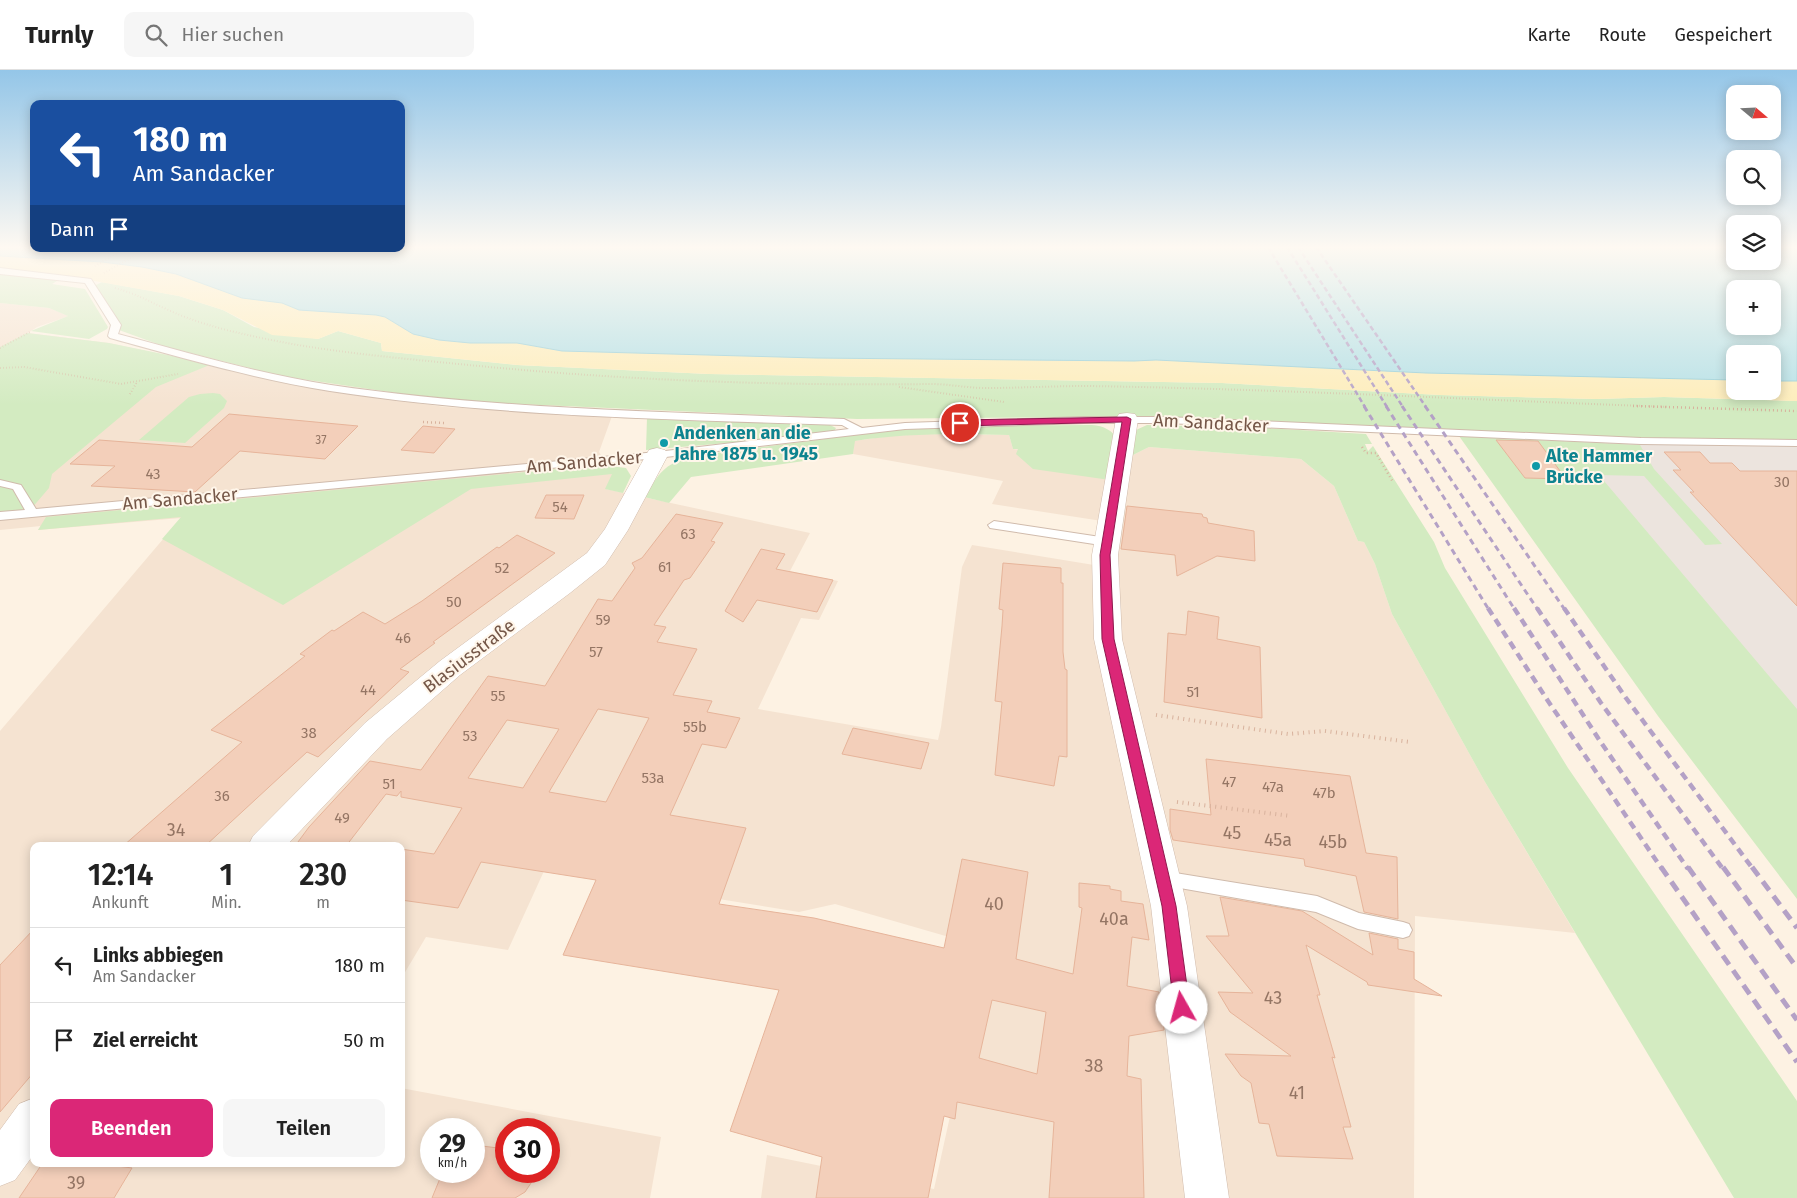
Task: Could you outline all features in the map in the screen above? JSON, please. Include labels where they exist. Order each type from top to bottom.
[{"type":"street","points":[[1127,419],[1105,555],[1108,639],[1170,916],[1207,1198]]},
{"type":"street","name":"Blasiusstraße","points":[[269,842],[376,731],[450,668],[562,587],[596,559],[616,530],[657,455]]},
{"type":"street","points":[[0,1165],[30,1124]]},
{"type":"lane","points":[[100,300],[116,325],[114,336],[228,367],[328,388],[484,406],[844,422],[860,432]]},
{"type":"lane","name":"Am Sandacker","points":[[0,516],[657,455],[942,424],[1127,419],[1642,441],[1797,443]]},
{"type":"lane","points":[[0,483],[17,487],[34,512]]},
{"type":"lane","points":[[994,525],[1107,542]]},
{"type":"lane","points":[[1162,878],[1317,904],[1358,921],[1403,930]]},
{"type":"path","points":[[149,300],[164,308],[206,325],[251,336],[360,354],[524,371],[635,378],[889,386],[935,384],[982,388],[1082,386],[1313,391],[1526,402],[1797,411]]},
{"type":"path","points":[[0,348],[30,332]]},
{"type":"path","points":[[0,368],[24,367],[113,383],[137,382],[228,367]]},
{"type":"path","points":[[130,394],[137,382]]},
{"type":"path","points":[[889,386],[1011,403]]},
{"type":"path","points":[[1366,453],[1376,453],[1393,482]]},
{"type":"path","points":[[1124,710],[1288,734],[1325,731],[1410,742]]},
{"type":"path","points":[[1144,798],[1291,816]]},
{"type":"shaded area","points":[[0,303],[49,308],[69,316],[37,327],[28,333],[109,343],[327,390],[445,407],[612,416],[599,452],[613,474],[606,489],[810,533],[790,571],[838,581],[819,620],[801,618],[758,709],[938,740],[962,567],[972,545],[1094,565],[1102,521],[992,504],[1003,481],[853,454],[854,441],[925,434],[1009,435],[1013,449],[1127,458],[1149,447],[1301,459],[1334,486],[1358,541],[1364,542],[1375,564],[1392,614],[1485,782],[1575,933],[1415,916],[1414,1198],[761,1198],[767,1155],[934,1189],[987,948],[835,904],[799,912],[544,871],[508,950],[426,937],[405,972],[405,842],[30,842],[30,1167],[405,1167],[405,1089],[661,1137],[650,1198],[0,1198],[0,731],[181,518],[38,530],[41,526],[0,530]]},
{"type":"shaded area","points":[[1567,441],[1797,444],[1797,716]]},
{"type":"green space","points":[[0,300],[91,300],[108,327],[89,339],[31,331],[68,316],[49,308],[0,303]]},
{"type":"green space","points":[[102,300],[190,300],[223,310],[254,327],[318,339],[338,331],[381,343],[382,351],[517,365],[709,374],[1222,383],[1440,395],[1596,399],[1664,397],[1797,401],[1797,442],[1640,440],[1365,428],[1161,416],[857,419],[450,401],[281,376],[163,346],[119,330]]},
{"type":"green space","points":[[27,333],[109,343],[212,364],[156,387],[52,474],[49,488],[31,509],[0,512],[0,347]]},
{"type":"green space","points":[[213,393],[220,394],[227,401],[224,408],[185,443],[139,440],[189,397]]},
{"type":"green space","points":[[647,418],[828,424],[836,428],[833,433],[829,434],[646,450]]},
{"type":"green space","points":[[1092,425],[1107,429],[1118,440],[1110,480],[1033,469],[1016,454],[1018,449],[1013,449],[1009,435],[912,435],[855,441],[853,454],[691,477],[669,503],[644,497],[663,471],[674,463],[692,456],[887,431],[945,426]]},
{"type":"green space","points":[[1147,425],[1266,428],[1366,434],[1372,444],[1365,444],[1368,451],[1373,446],[1434,542],[1445,568],[1568,768],[1797,1101],[1797,1198],[1734,1198],[1485,782],[1392,614],[1375,564],[1364,542],[1358,541],[1334,486],[1301,459],[1149,447],[1127,458],[1136,430]]},
{"type":"green space","points":[[1459,436],[1640,445],[1654,469],[1722,544],[1705,545],[1644,476],[1599,475],[1797,709],[1797,899],[1658,716]]},
{"type":"green space","points":[[601,465],[626,468],[631,476],[623,493],[605,489],[612,474],[471,489],[283,605],[162,539],[181,517],[38,530],[46,517]]},
{"type":"sand","points":[[190,300],[255,300],[282,303],[299,310],[376,315],[385,317],[413,334],[439,340],[470,343],[517,343],[562,351],[816,358],[1156,360],[1426,373],[1726,380],[1726,399],[1664,397],[1596,399],[1440,395],[1222,383],[709,374],[517,365],[382,351],[381,343],[338,331],[318,339],[272,335],[223,310]]},
{"type":"sand","points":[[1781,381],[1797,381],[1797,401],[1764,400],[1781,400]]},
{"type":"water","points":[[255,300],[1726,300],[1726,335],[1781,335],[1781,300],[1797,300],[1797,381],[1781,381],[1781,345],[1726,345],[1726,380],[1426,373],[1156,360],[816,358],[562,351],[517,343],[470,343],[439,340],[413,334],[385,317],[376,315],[299,310],[282,303]]},
{"type":"building","points":[[229,414],[358,426],[325,459],[240,451],[195,492],[91,486],[115,466],[70,464],[99,440],[192,447]]},
{"type":"building","points":[[423,426],[455,429],[434,453],[401,450]]},
{"type":"building","name":"Alte Hammer Brücke","points":[[1496,440],[1538,441],[1566,479],[1525,478]]},
{"type":"building","points":[[1664,452],[1700,452],[1710,463],[1732,463],[1740,471],[1797,471],[1797,606],[1690,492],[1694,492],[1673,470],[1681,470]]},
{"type":"building","points":[[546,495],[584,495],[574,519],[535,518]]},
{"type":"building","points":[[1127,506],[1202,514],[1203,517],[1207,518],[1208,523],[1254,531],[1255,561],[1217,556],[1177,576],[1175,555],[1121,549]]},
{"type":"building","points":[[676,514],[723,523],[711,541],[715,542],[690,578],[684,580],[654,625],[666,627],[657,642],[697,649],[673,695],[712,701],[707,712],[740,718],[726,748],[702,744],[670,815],[746,828],[719,904],[814,918],[944,948],[962,859],[1028,872],[1016,959],[1073,974],[1082,908],[1079,907],[1079,883],[1110,886],[1110,889],[1121,891],[1121,901],[1143,904],[1149,940],[1132,937],[1127,986],[1159,992],[1164,1030],[1129,1036],[1127,1076],[1141,1079],[1144,1198],[1049,1198],[1054,1122],[957,1102],[955,1119],[944,1116],[928,1198],[816,1198],[822,1157],[730,1131],[779,990],[563,955],[596,880],[481,862],[458,908],[405,901],[405,850],[434,854],[462,808],[401,797],[401,791],[397,796],[386,794],[349,842],[298,842],[309,827],[370,761],[421,770],[488,676],[545,686],[598,599],[612,601],[635,568],[632,563],[642,558]],"holes":[[[598,709],[649,718],[606,802],[549,792]],[[507,720],[559,729],[523,788],[468,778]],[[992,1000],[1046,1012],[1037,1074],[979,1058]]]},
{"type":"building","points":[[517,535],[555,553],[433,642],[435,643],[400,669],[409,672],[318,757],[307,752],[209,842],[128,842],[242,742],[211,730],[305,656],[300,654],[332,630],[334,631],[363,612],[385,624],[422,601],[497,547],[499,548]]},
{"type":"building","points":[[761,549],[785,554],[776,569],[833,580],[817,612],[757,600],[743,622],[725,611]]},
{"type":"building","points":[[1003,563],[1061,568],[1061,583],[1063,583],[1063,652],[1065,669],[1067,670],[1067,757],[1059,756],[1054,786],[995,775],[1002,702],[995,701],[1003,610],[999,609]]},
{"type":"building","points":[[1188,611],[1219,617],[1217,639],[1260,647],[1262,718],[1164,702],[1168,633],[1186,635]]},
{"type":"building","points":[[853,728],[929,743],[921,769],[842,754]]},
{"type":"building","points":[[1206,759],[1350,776],[1366,853],[1397,857],[1398,919],[1364,912],[1356,876],[1305,866],[1304,859],[1173,840],[1170,830],[1170,809],[1211,815]]},
{"type":"building","points":[[1220,897],[1302,911],[1373,955],[1369,933],[1398,939],[1398,949],[1414,952],[1414,979],[1442,996],[1368,985],[1367,982],[1306,945],[1320,995],[1317,995],[1335,1058],[1332,1057],[1351,1127],[1343,1127],[1353,1159],[1277,1156],[1269,1124],[1259,1123],[1251,1083],[1241,1076],[1225,1054],[1291,1056],[1230,1012],[1218,992],[1253,993],[1206,936],[1229,936]]},
{"type":"building","points":[[30,933],[30,1077],[0,1112],[0,965]]},
{"type":"building","points":[[485,1146],[495,1148],[495,1183],[531,1183],[525,1192],[515,1198],[432,1198],[438,1183],[485,1183]]},
{"type":"building","points":[[40,1167],[132,1168],[114,1198],[19,1198]]},
{"type":"railway","points":[[1300,300],[1365,407]]},
{"type":"railway","points":[[1320,300],[1387,407]]},
{"type":"railway","points":[[1333,300],[1403,407]]},
{"type":"railway","points":[[1352,300],[1426,407]]},
{"type":"railway","points":[[1364,406],[1489,610]]},
{"type":"railway","points":[[1386,406],[1515,610]]},
{"type":"railway","points":[[1402,406],[1538,610]]},
{"type":"railway","points":[[1425,406],[1565,610]]},
{"type":"railway","points":[[1488,608],[1548,701],[1662,869]]},
{"type":"railway","points":[[1514,608],[1600,741],[1688,869]]},
{"type":"railway","points":[[1537,608],[1601,703],[1723,869]]},
{"type":"railway","points":[[1564,608],[1626,698],[1753,869]]},
{"type":"railway","points":[[1661,867],[1797,1062]]},
{"type":"railway","points":[[1688,867],[1797,1020]]},
{"type":"railway","points":[[1723,867],[1797,968]]},
{"type":"railway","points":[[1752,867],[1797,928]]},
{"type":"place","name":"Andenken an die Jahre 1875 u. 1945","points":[[664,443]]},
{"type":"place","name":"Alte Hammer Brücke","points":[[1536,466]]},
{"type":"route","points":[[960,423],[1127,419],[1105,555],[1108,639],[1169,906],[1182,1008]]}]
